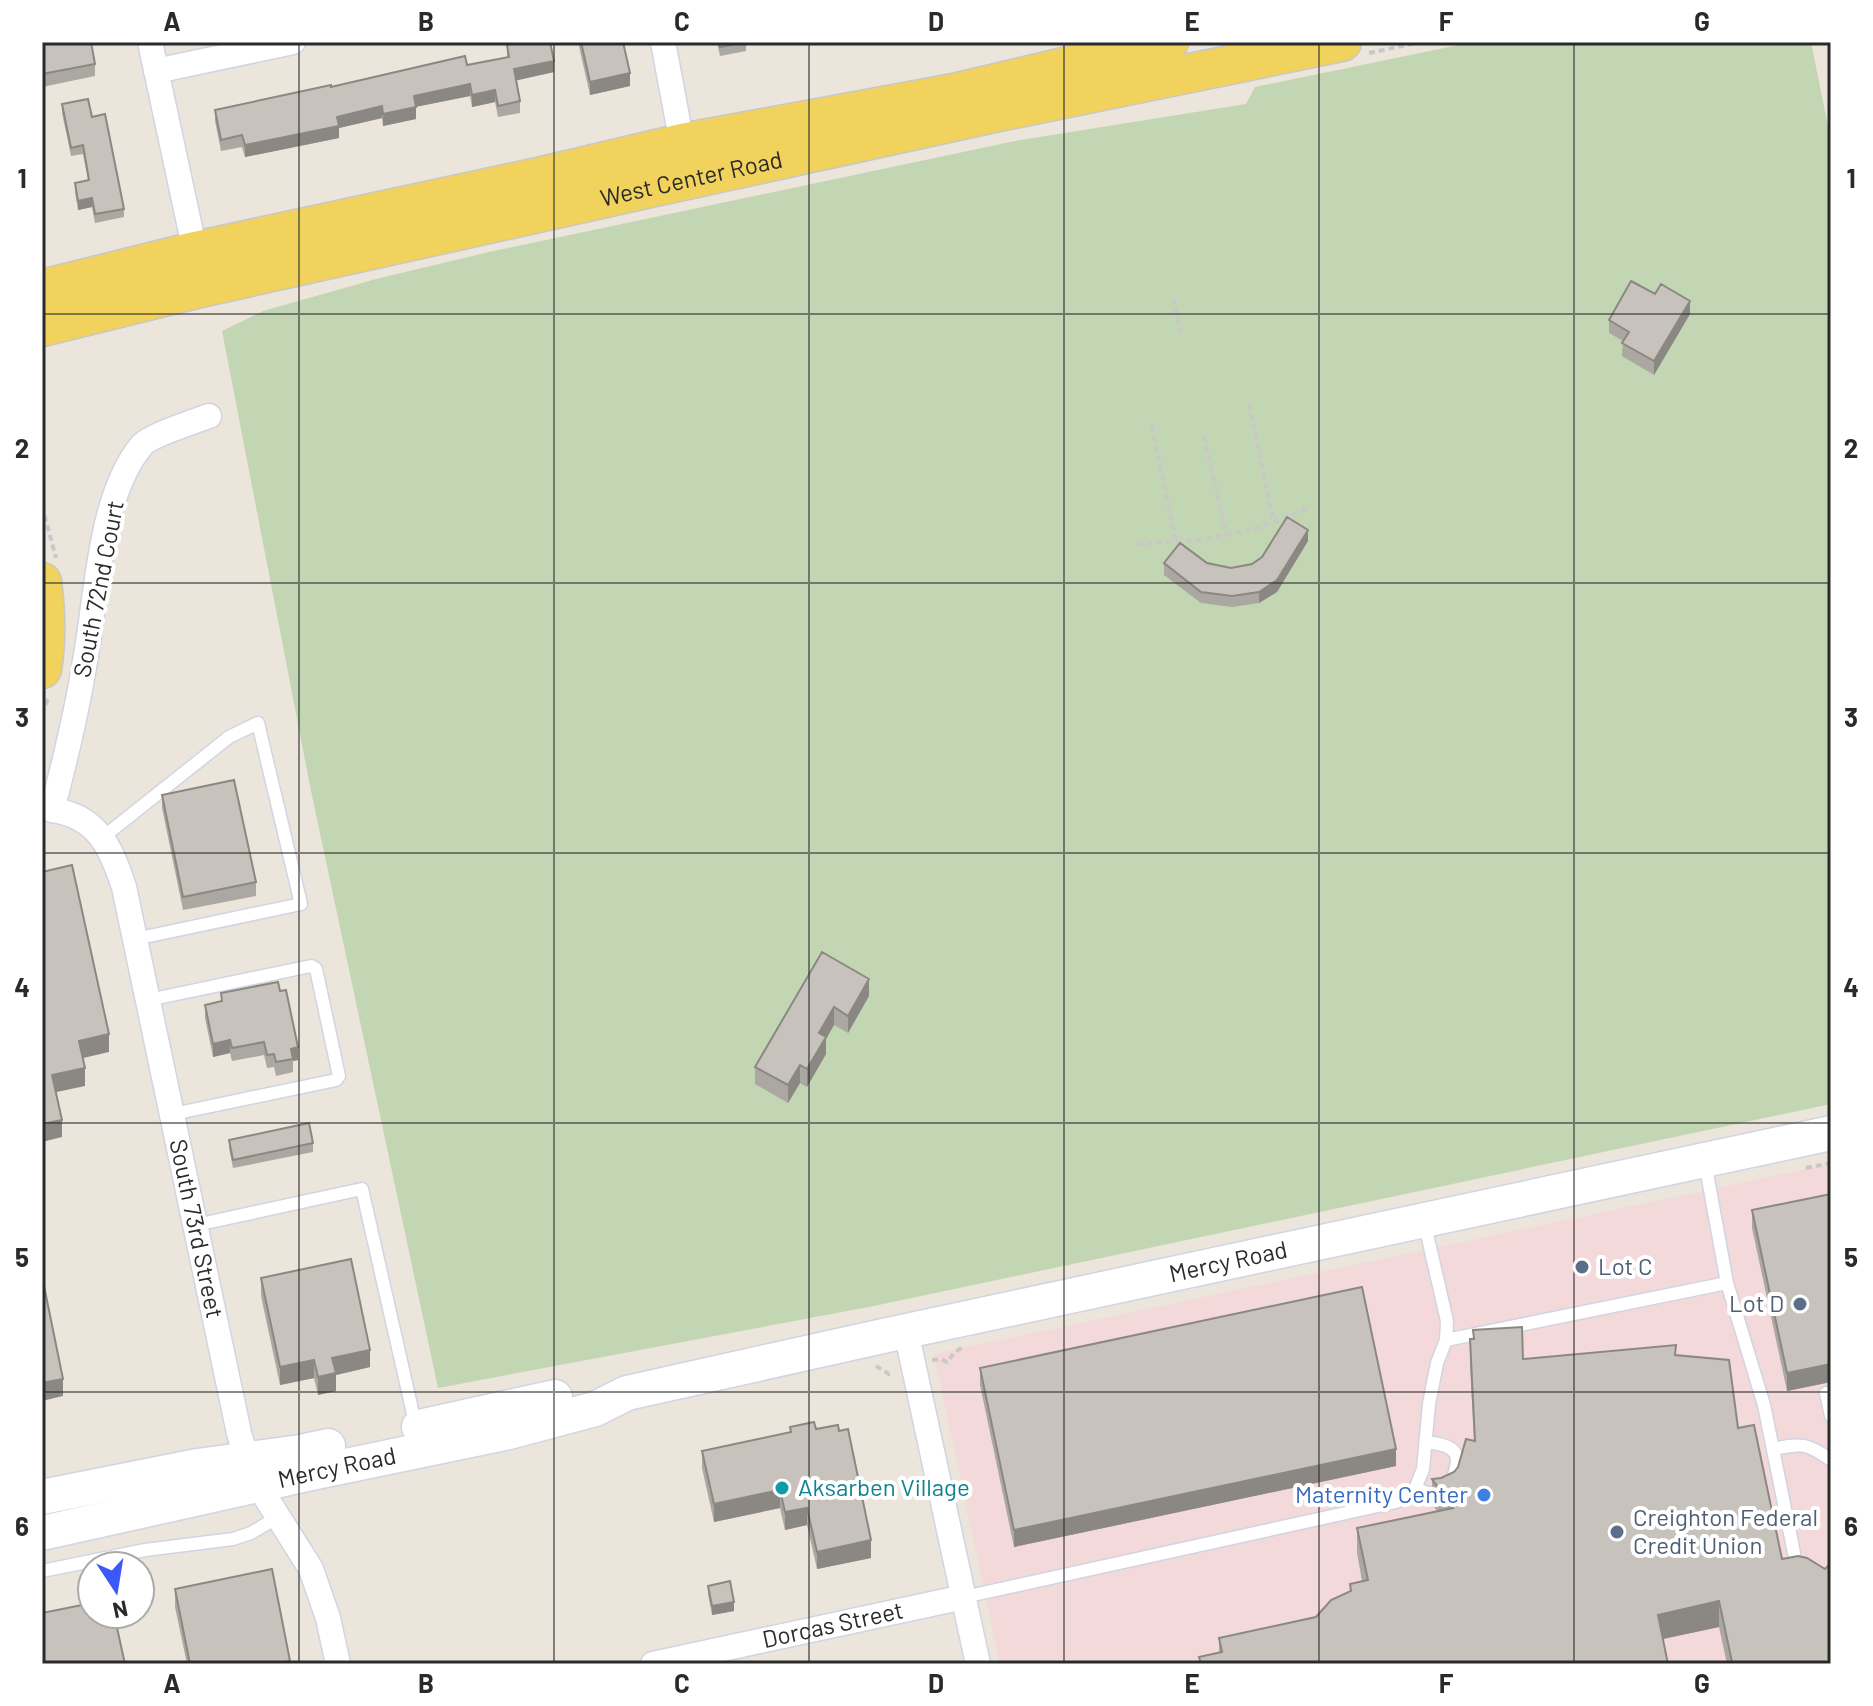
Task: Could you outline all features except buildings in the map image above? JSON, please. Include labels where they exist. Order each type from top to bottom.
[{"type":"main road","name":"West Center Road","points":[[42,289],[195,251],[682,143],[954,93],[1169,42]]},
{"type":"main road","name":"West Center Road","points":[[42,327],[167,295],[999,112],[1342,42]]},
{"type":"main road","points":[[42,582],[47,615],[42,669]]},
{"type":"main road","name":"Mercy Road","points":[[42,1497],[157,1473],[253,1472],[509,1432],[595,1409],[627,1393],[1831,1133]]},
{"type":"main road","name":"Mercy Road","points":[[42,1533],[253,1472],[300,1452],[577,1392],[605,1390],[627,1393]]},
{"type":"street","points":[[150,42],[195,251]]},
{"type":"street","points":[[156,71],[293,42]]},
{"type":"street","points":[[663,42],[689,180]]},
{"type":"street","name":"South 72nd Court","points":[[52,810],[72,736],[107,520],[115,495],[144,442],[209,416]]},
{"type":"street","name":"South 73rd Street","points":[[52,810],[73,814],[89,824],[102,838],[117,864],[173,1114],[236,1420],[253,1472],[301,1551],[319,1588],[338,1664]]},
{"type":"street","points":[[906,1331],[978,1664]]},
{"type":"street","name":"Dorcas Street","points":[[653,1664],[964,1597]]},
{"type":"lane","points":[[102,838],[229,737],[258,723],[301,904],[135,939]]},
{"type":"lane","points":[[148,1000],[311,966],[316,969],[336,1060],[339,1076],[336,1080],[173,1114]]},
{"type":"lane","points":[[1704,1160],[1727,1283],[1764,1405],[1794,1553]]},
{"type":"lane","points":[[196,1225],[362,1189],[416,1427]]},
{"type":"lane","points":[[964,1597],[1396,1502],[1415,1489],[1423,1469],[1429,1404],[1437,1363],[1446,1340],[1447,1321],[1424,1220]]},
{"type":"lane","points":[[1446,1340],[1727,1283]]},
{"type":"lane","points":[[1826,1393],[1831,1416]]},
{"type":"lane","points":[[1415,1489],[1437,1496],[1449,1490],[1458,1465],[1456,1454],[1445,1444],[1426,1442]]},
{"type":"lane","points":[[1773,1449],[1794,1445],[1813,1448],[1831,1460]]},
{"type":"lane","points":[[42,1571],[145,1550],[233,1539],[251,1533],[278,1517]]},
{"type":"path","points":[[1173,298],[1182,336]]},
{"type":"path","points":[[1249,404],[1273,520]]},
{"type":"path","points":[[1152,426],[1176,541]]},
{"type":"path","points":[[1204,436],[1226,534]]},
{"type":"path","points":[[1136,544],[1201,540],[1254,529],[1311,507]]},
{"type":"shaded area","points":[[1831,1164],[1831,1664],[1000,1664],[934,1354]]},
{"type":"green space","points":[[1473,42],[1811,42],[1831,141],[1831,1104],[874,1306],[438,1388],[311,791],[222,331],[263,311],[376,279],[489,252],[1015,141],[1246,104],[1255,87]]},
{"type":"place","name":"Lot C","points":[[1582,1267]]},
{"type":"place","name":"Lot D","points":[[1800,1304]]},
{"type":"place","name":"Aksarben Village","points":[[782,1488]]},
{"type":"place","name":"Maternity Center","points":[[1484,1495]]},
{"type":"place","name":"Creighton Federal Credit Union","points":[[1617,1532]]}]
